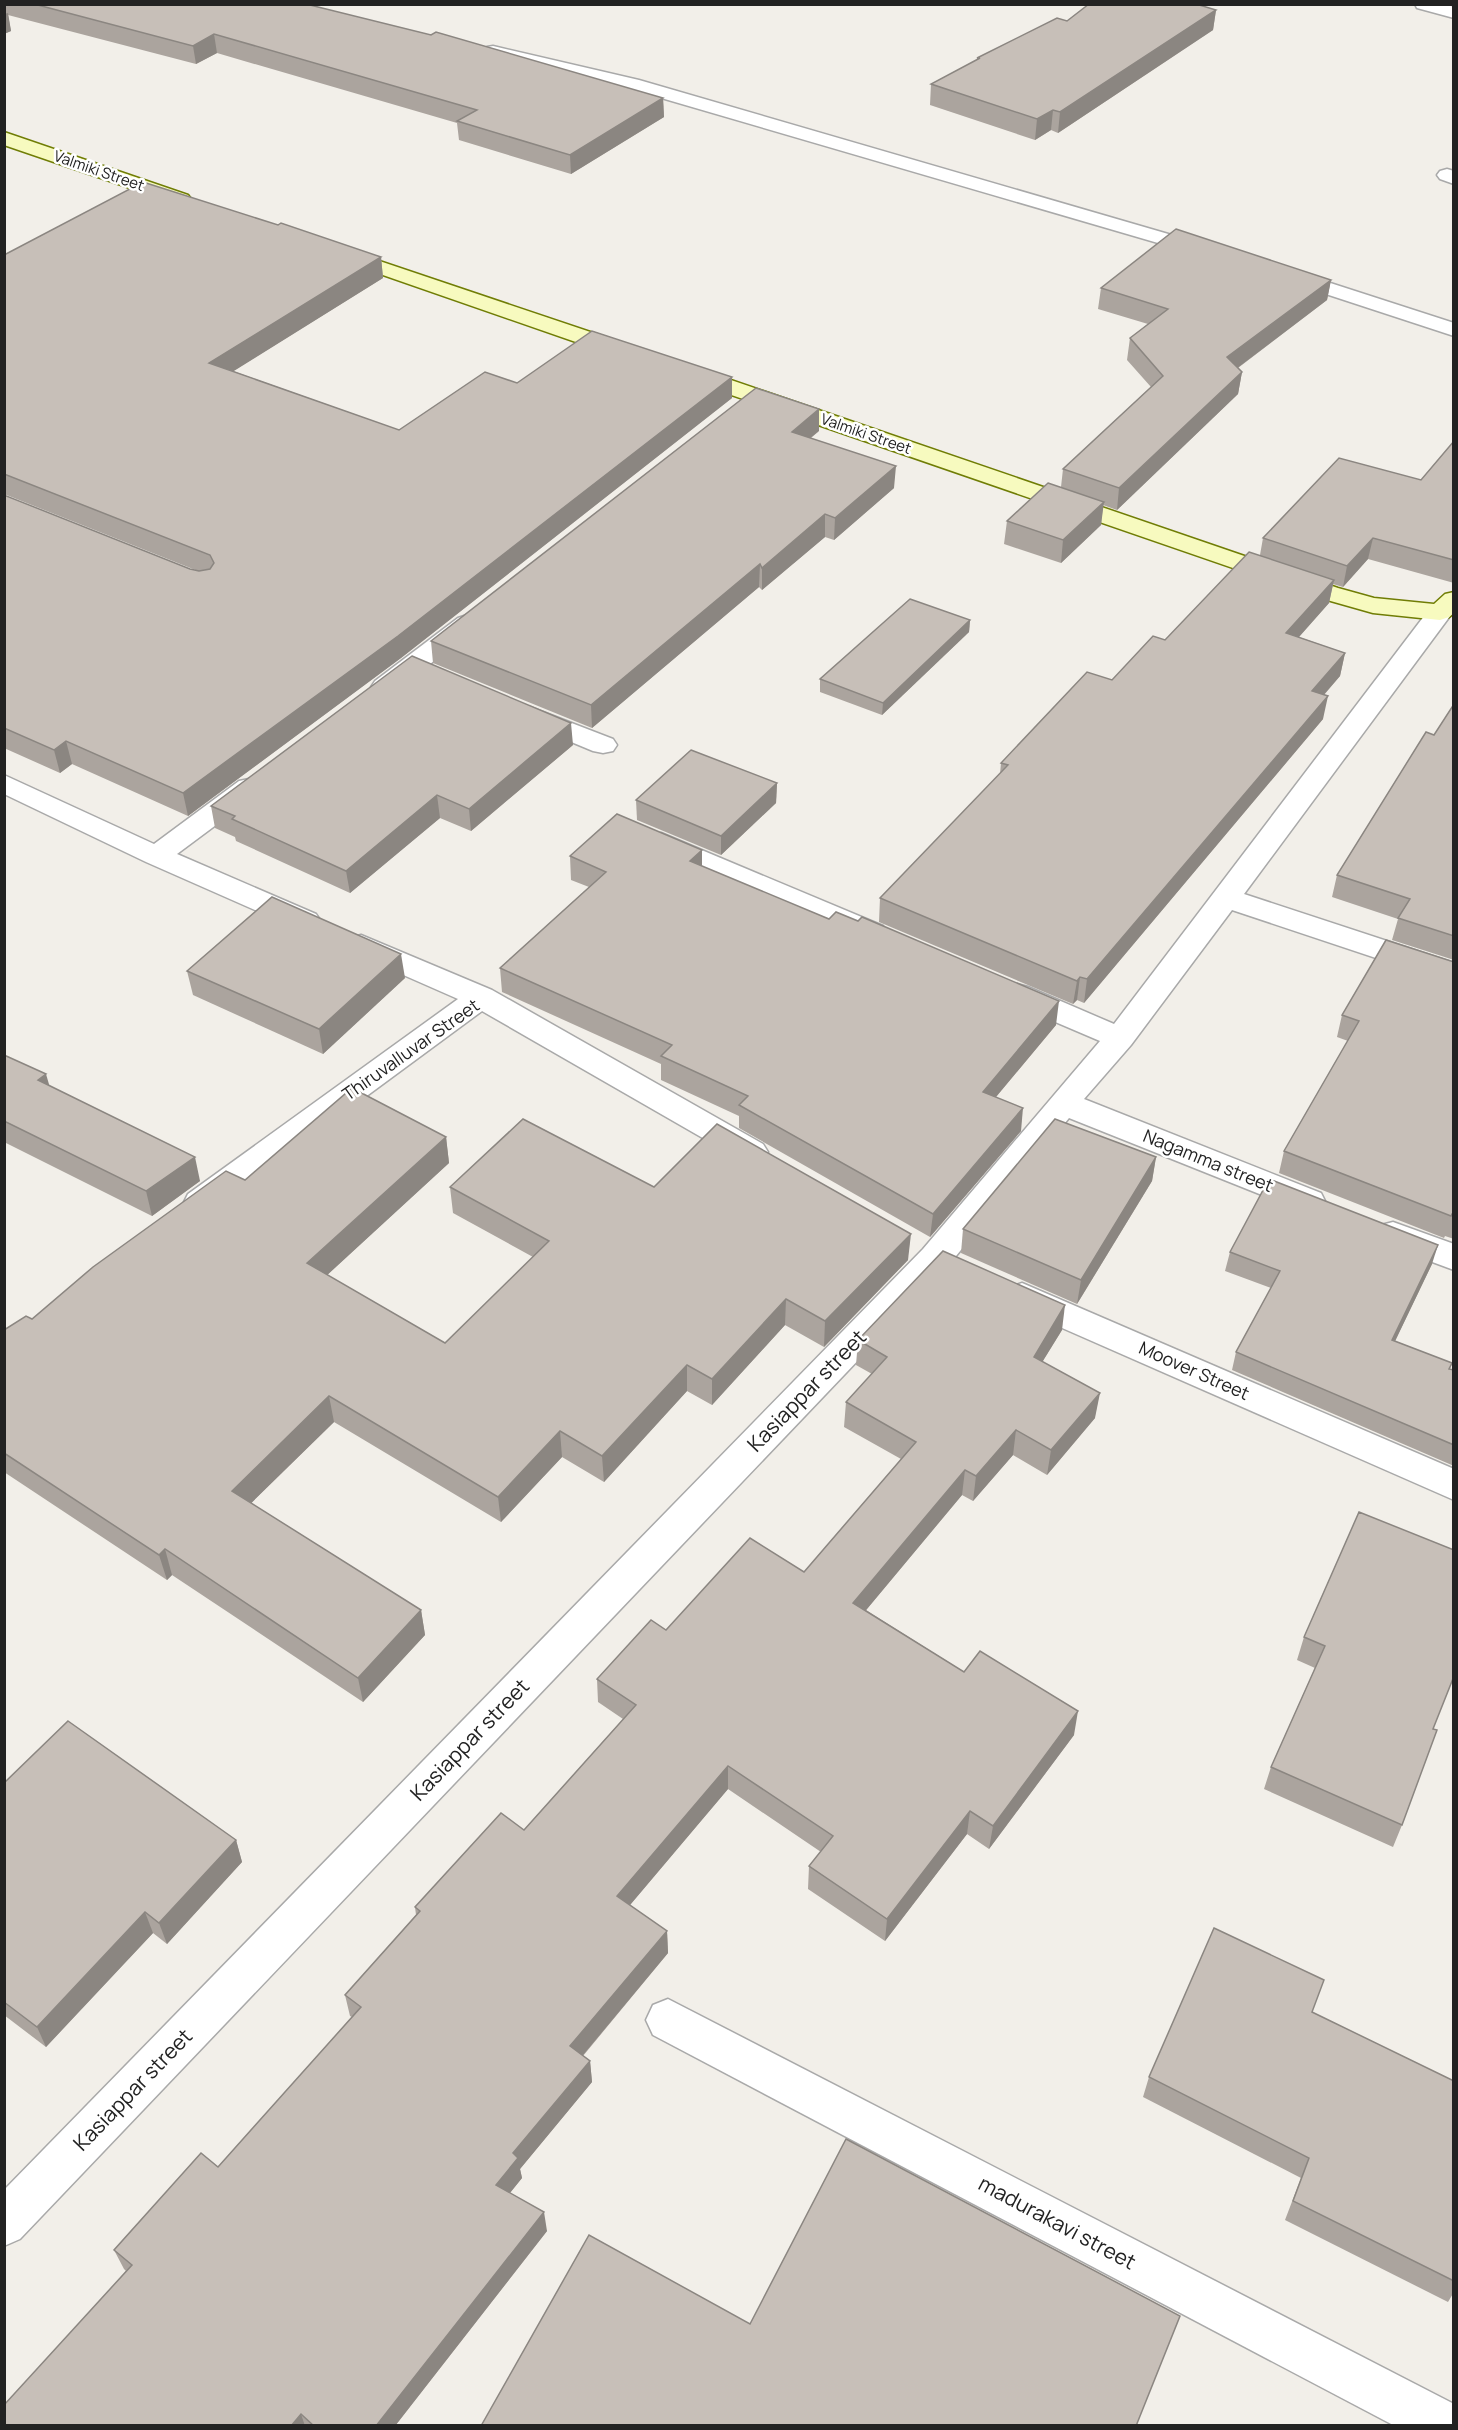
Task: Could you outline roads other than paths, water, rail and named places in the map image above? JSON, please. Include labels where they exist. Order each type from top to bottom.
[{"type":"street","points":[[1423,4],[1454,13]]},
{"type":"street","points":[[471,45],[632,84],[1229,258]]},
{"type":"street","name":"Valmiki Street","points":[[4,138],[206,208]]},
{"type":"street","points":[[319,246],[644,358]]},
{"type":"street","points":[[1263,268],[1454,330]]},
{"type":"street","name":"Valmiki Street","points":[[666,365],[747,403],[1329,592],[1373,605],[1447,605]]},
{"type":"street","name":"Kasiappar street","points":[[4,2223],[949,1263],[1063,1103],[1120,1038],[1447,605]]},
{"type":"street","points":[[364,701],[422,671],[486,608]]},
{"type":"street","points":[[507,705],[603,745]]},
{"type":"street","points":[[156,856],[269,772]]},
{"type":"street","points":[[4,783],[156,856],[481,997]]},
{"type":"street","points":[[637,832],[900,945]]},
{"type":"street","points":[[1227,898],[1454,974]]},
{"type":"street","points":[[988,982],[1120,1038]]},
{"type":"street","name":"Thiruvalluvar Street","points":[[176,1220],[481,997],[781,1169]]},
{"type":"street","name":"Nagamma street","points":[[1063,1103],[1334,1211]]},
{"type":"street","points":[[1367,1224],[1454,1258]]},
{"type":"street","name":"Moover Street","points":[[949,1263],[1454,1485]]},
{"type":"street","name":"madurakavi street","points":[[668,2020],[1446,2426]]}]
